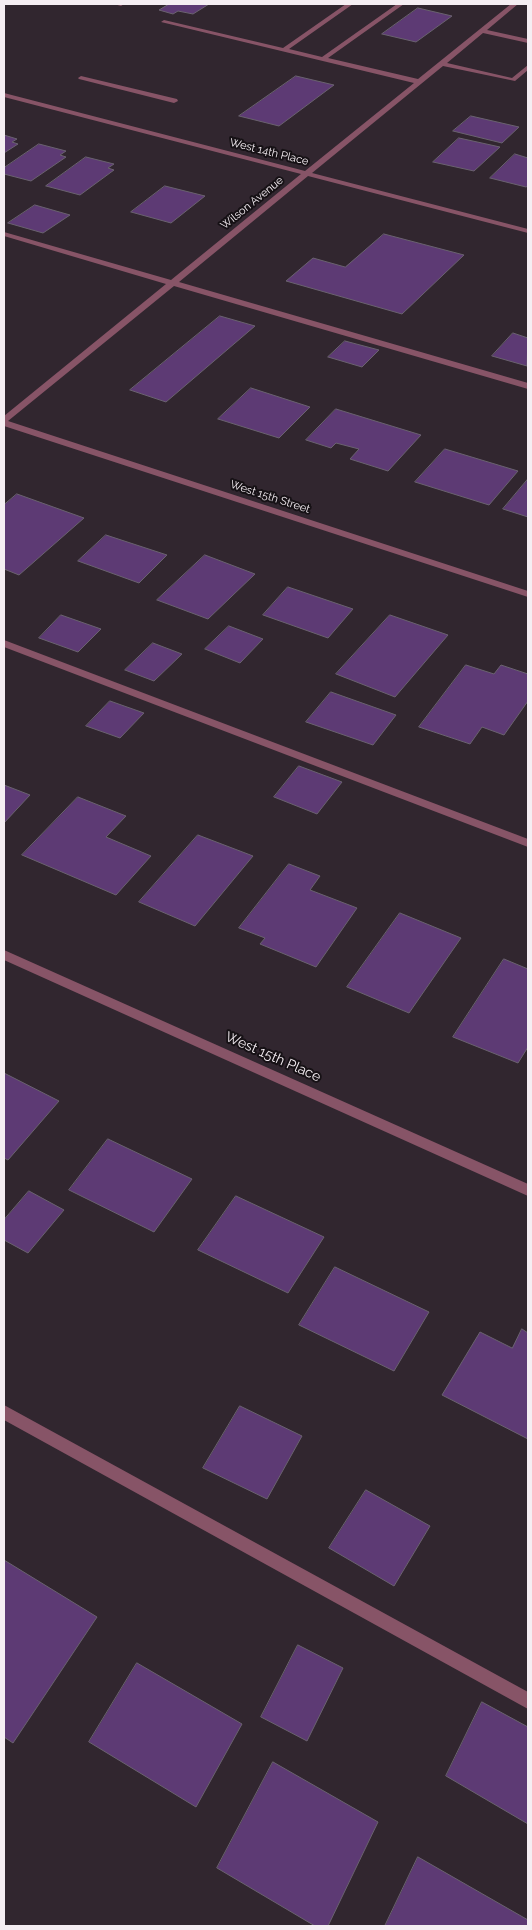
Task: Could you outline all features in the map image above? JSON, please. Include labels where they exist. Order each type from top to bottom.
[{"type":"street","points":[[284,50],[350,4]]},
{"type":"street","points":[[323,59],[401,4]]},
{"type":"street","name":"Wilson Avenue","points":[[4,422],[515,4]]},
{"type":"street","points":[[164,22],[420,82]]},
{"type":"street","points":[[482,31],[528,41]]},
{"type":"street","points":[[441,64],[513,80],[528,67]]},
{"type":"street","points":[[81,78],[174,101]]},
{"type":"street","name":"West 14th Place","points":[[4,95],[528,231]]},
{"type":"street","points":[[4,234],[528,386]]},
{"type":"street","name":"West 15th Street","points":[[4,422],[528,594]]},
{"type":"street","points":[[4,643],[528,844]]},
{"type":"street","name":"West 15th Place","points":[[4,955],[528,1190]]},
{"type":"street","points":[[4,1412],[528,1701]]},
{"type":"building","points":[[169,4],[209,4],[193,14],[178,11],[173,14],[159,10]]},
{"type":"building","points":[[418,8],[452,16],[416,42],[382,34]]},
{"type":"building","points":[[296,76],[334,85],[279,126],[239,116]]},
{"type":"building","points":[[471,116],[519,127],[502,143],[453,131]]},
{"type":"building","points":[[4,135],[17,139],[12,142],[18,144],[4,153]]},
{"type":"building","points":[[459,138],[500,147],[474,171],[433,162]]},
{"type":"building","points":[[39,144],[66,151],[60,155],[66,157],[31,181],[4,174],[4,168]]},
{"type":"building","points":[[515,154],[528,158],[528,186],[526,187],[490,178]]},
{"type":"building","points":[[86,157],[114,164],[108,168],[114,170],[80,195],[46,186]]},
{"type":"building","points":[[165,186],[205,196],[171,223],[131,212]]},
{"type":"building","points":[[35,205],[70,215],[43,233],[8,223]]},
{"type":"building","points":[[384,234],[464,255],[402,314],[286,281],[313,258],[345,267]]},
{"type":"building","points":[[220,316],[255,326],[166,402],[130,390]]},
{"type":"building","points":[[513,333],[528,338],[527,366],[492,356]]},
{"type":"building","points":[[345,341],[379,350],[362,367],[328,357]]},
{"type":"building","points":[[251,388],[310,407],[279,438],[218,419]]},
{"type":"building","points":[[336,409],[421,435],[388,471],[350,459],[359,449],[336,443],[331,448],[306,440]]},
{"type":"building","points":[[445,449],[518,471],[489,505],[415,482]]},
{"type":"building","points":[[528,479],[528,517],[503,509]]},
{"type":"building","points":[[17,494],[84,518],[19,575],[4,569],[4,505]]},
{"type":"building","points":[[106,535],[167,555],[139,583],[78,561]]},
{"type":"building","points":[[205,555],[255,574],[208,619],[157,600]]},
{"type":"building","points":[[288,587],[353,609],[328,638],[263,615]]},
{"type":"building","points":[[61,615],[101,629],[78,652],[39,638]]},
{"type":"building","points":[[390,615],[448,635],[395,697],[336,674]]},
{"type":"building","points":[[229,626],[263,639],[240,663],[205,649]]},
{"type":"building","points":[[153,643],[182,654],[154,681],[125,670]]},
{"type":"building","points":[[466,665],[494,674],[501,665],[528,674],[528,701],[504,735],[482,727],[470,744],[419,727]]},
{"type":"building","points":[[331,692],[396,715],[373,745],[306,722]]},
{"type":"building","points":[[110,701],[144,713],[120,738],[86,726]]},
{"type":"building","points":[[299,766],[342,782],[317,814],[274,797]]},
{"type":"building","points":[[4,785],[30,795],[4,823]]},
{"type":"building","points":[[78,797],[126,816],[106,837],[151,856],[116,895],[22,855]]},
{"type":"building","points":[[198,835],[253,856],[195,926],[139,902]]},
{"type":"building","points":[[289,864],[320,876],[310,890],[357,908],[316,967],[260,944],[265,938],[239,928]]},
{"type":"building","points":[[400,913],[461,938],[409,1013],[347,987]]},
{"type":"building","points":[[504,959],[528,969],[528,1047],[518,1063],[453,1037]]},
{"type":"building","points":[[4,1073],[59,1101],[8,1160],[4,1158]]},
{"type":"building","points":[[108,1139],[192,1179],[154,1232],[69,1190]]},
{"type":"building","points":[[29,1191],[64,1210],[28,1253],[4,1240],[4,1220]]},
{"type":"building","points":[[236,1196],[324,1237],[288,1293],[198,1250]]},
{"type":"building","points":[[335,1267],[429,1312],[394,1371],[299,1325]]},
{"type":"building","points":[[522,1329],[528,1333],[528,1439],[442,1395],[480,1332],[512,1348]]},
{"type":"building","points":[[240,1406],[302,1436],[267,1499],[203,1468]]},
{"type":"building","points":[[366,1490],[430,1526],[394,1586],[329,1548]]},
{"type":"building","points":[[4,1560],[97,1617],[13,1743],[4,1737]]},
{"type":"building","points":[[298,1645],[343,1668],[307,1741],[261,1717]]},
{"type":"building","points":[[137,1663],[242,1724],[196,1807],[89,1742]]},
{"type":"building","points":[[482,1702],[528,1727],[528,1824],[446,1776]]},
{"type":"building","points":[[273,1762],[378,1822],[328,1926],[315,1926],[217,1868]]},
{"type":"building","points":[[418,1857],[528,1920],[528,1926],[385,1926]]}]
